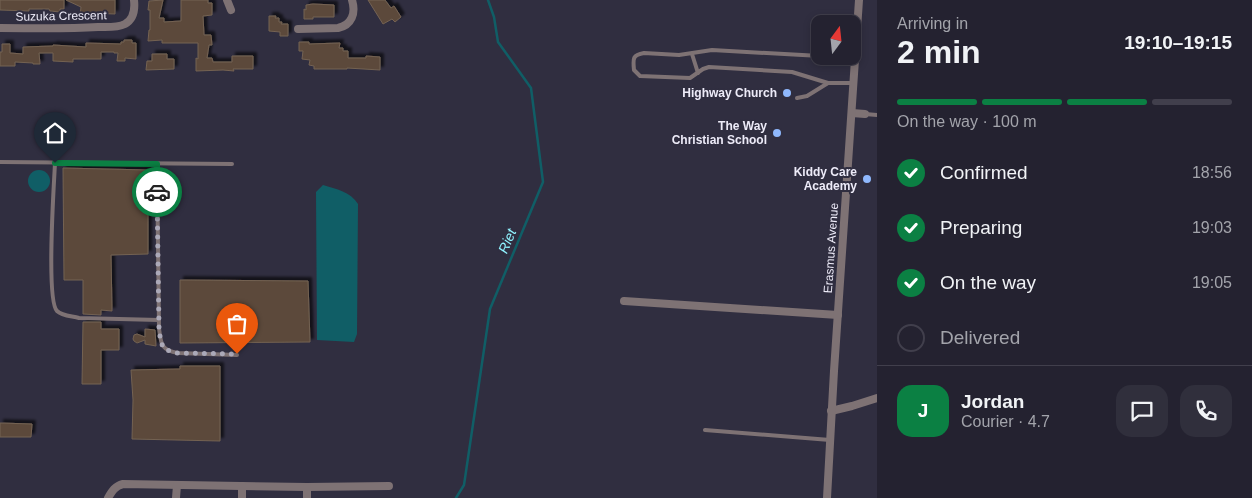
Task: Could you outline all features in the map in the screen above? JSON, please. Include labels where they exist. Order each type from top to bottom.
[{"type":"street","name":"Suzuka Crescent","points":[[0,28],[118,26],[126,24],[130,19],[134,9],[134,0]]},
{"type":"street","points":[[227,0],[231,10]]},
{"type":"street","points":[[298,29],[344,27],[353,15],[354,6],[352,0]]},
{"type":"street","name":"Erasmus Avenue","points":[[858,15],[859,0]]},
{"type":"street","name":"Erasmus Avenue","points":[[827,498],[831,411],[855,65]]},
{"type":"street","points":[[852,113],[864,114]]},
{"type":"street","points":[[624,301],[838,315]]},
{"type":"street","points":[[831,411],[877,398]]},
{"type":"street","points":[[108,498],[113,489],[123,484],[307,487],[389,486]]},
{"type":"street","points":[[176,498],[177,484]]},
{"type":"street","points":[[242,486],[242,498]]},
{"type":"street","points":[[307,487],[307,498]]},
{"type":"lane","points":[[811,56],[712,50],[679,55],[644,53],[638,54],[633,60],[634,70],[640,76],[690,78],[709,66],[799,74],[828,84],[854,83]]},
{"type":"lane","points":[[692,54],[698,73]]},
{"type":"lane","points":[[797,98],[806,96],[828,84]]},
{"type":"lane","points":[[864,114],[877,114]]},
{"type":"lane","points":[[0,162],[232,164]]},
{"type":"lane","points":[[55,163],[51,246],[53,305],[56,310],[68,316],[79,318],[159,320]]},
{"type":"lane","points":[[157,164],[159,320],[162,345],[169,352],[237,354]]},
{"type":"lane","points":[[705,430],[830,440]]},
{"type":"shaded area","points":[[39,170],[49,177],[50,181],[43,191],[39,192],[29,185],[28,181],[35,171]]},
{"type":"shaded area","points":[[323,185],[347,194],[358,204],[357,334],[354,342],[317,340],[316,192]]},
{"type":"building","points":[[0,0],[64,0],[64,9],[60,9],[60,12],[50,11],[49,9],[29,9],[29,11],[0,10]]},
{"type":"building","points":[[66,0],[115,0],[115,14],[90,13],[90,16],[80,16],[81,7]]},
{"type":"building","points":[[163,0],[159,18],[164,18],[164,22],[181,21],[181,0],[208,0],[208,3],[212,3],[212,15],[203,16],[204,35],[211,35],[212,45],[209,45],[207,58],[212,58],[213,62],[232,62],[232,56],[253,56],[253,69],[196,71],[198,43],[162,43],[162,40],[148,41],[150,30],[149,1]]},
{"type":"building","points":[[368,0],[385,0],[391,8],[394,6],[401,17],[395,22],[392,19],[383,24]]},
{"type":"building","points":[[306,5],[334,5],[334,17],[304,19]]},
{"type":"building","points":[[269,16],[279,18],[279,22],[282,22],[281,24],[288,24],[288,36],[280,36],[280,32],[269,31]]},
{"type":"building","points":[[124,40],[132,40],[132,43],[136,43],[136,59],[125,58],[125,61],[117,61],[118,53],[101,52],[101,59],[73,59],[73,62],[53,61],[53,53],[39,53],[40,64],[15,62],[15,66],[0,66],[2,44],[10,44],[10,53],[23,54],[23,47],[53,45],[86,47],[86,43],[121,44]]},
{"type":"building","points":[[299,42],[309,42],[309,44],[340,43],[339,48],[343,48],[343,51],[348,51],[348,58],[380,57],[380,70],[314,69],[314,66],[309,65],[310,60],[302,59],[303,51],[299,51]]},
{"type":"building","points":[[152,54],[167,54],[167,59],[174,59],[174,69],[146,70],[147,61],[152,61]]},
{"type":"building","points":[[63,168],[148,170],[148,254],[111,255],[112,311],[101,310],[101,315],[83,314],[83,280],[64,280]]},
{"type":"building","points":[[180,280],[308,281],[310,342],[180,343]]},
{"type":"building","points":[[83,322],[101,322],[101,329],[119,329],[119,350],[101,350],[101,384],[82,384]]},
{"type":"building","points":[[145,329],[155,330],[156,346],[145,344],[145,340],[137,343],[134,341],[134,335],[137,334],[145,337]]},
{"type":"building","points":[[180,366],[220,366],[220,441],[132,439],[133,400],[131,370],[180,369]]},
{"type":"building","points":[[0,423],[32,424],[31,437],[0,437]]},
{"type":"waterway","name":"Riet","points":[[456,498],[464,485],[490,309],[543,182],[531,88],[498,42],[494,17],[488,0]]},
{"type":"way so far","points":[[157,192],[159,328],[162,345],[169,352],[237,354]]},
{"type":"place","name":"Highway Church","points":[[787,93]]},
{"type":"place","name":"The Way Christian School","points":[[777,133]]},
{"type":"place","name":"Kiddy Care Academy","points":[[867,179]]},
{"type":"route","points":[[55,163],[157,164],[157,192]]}]
